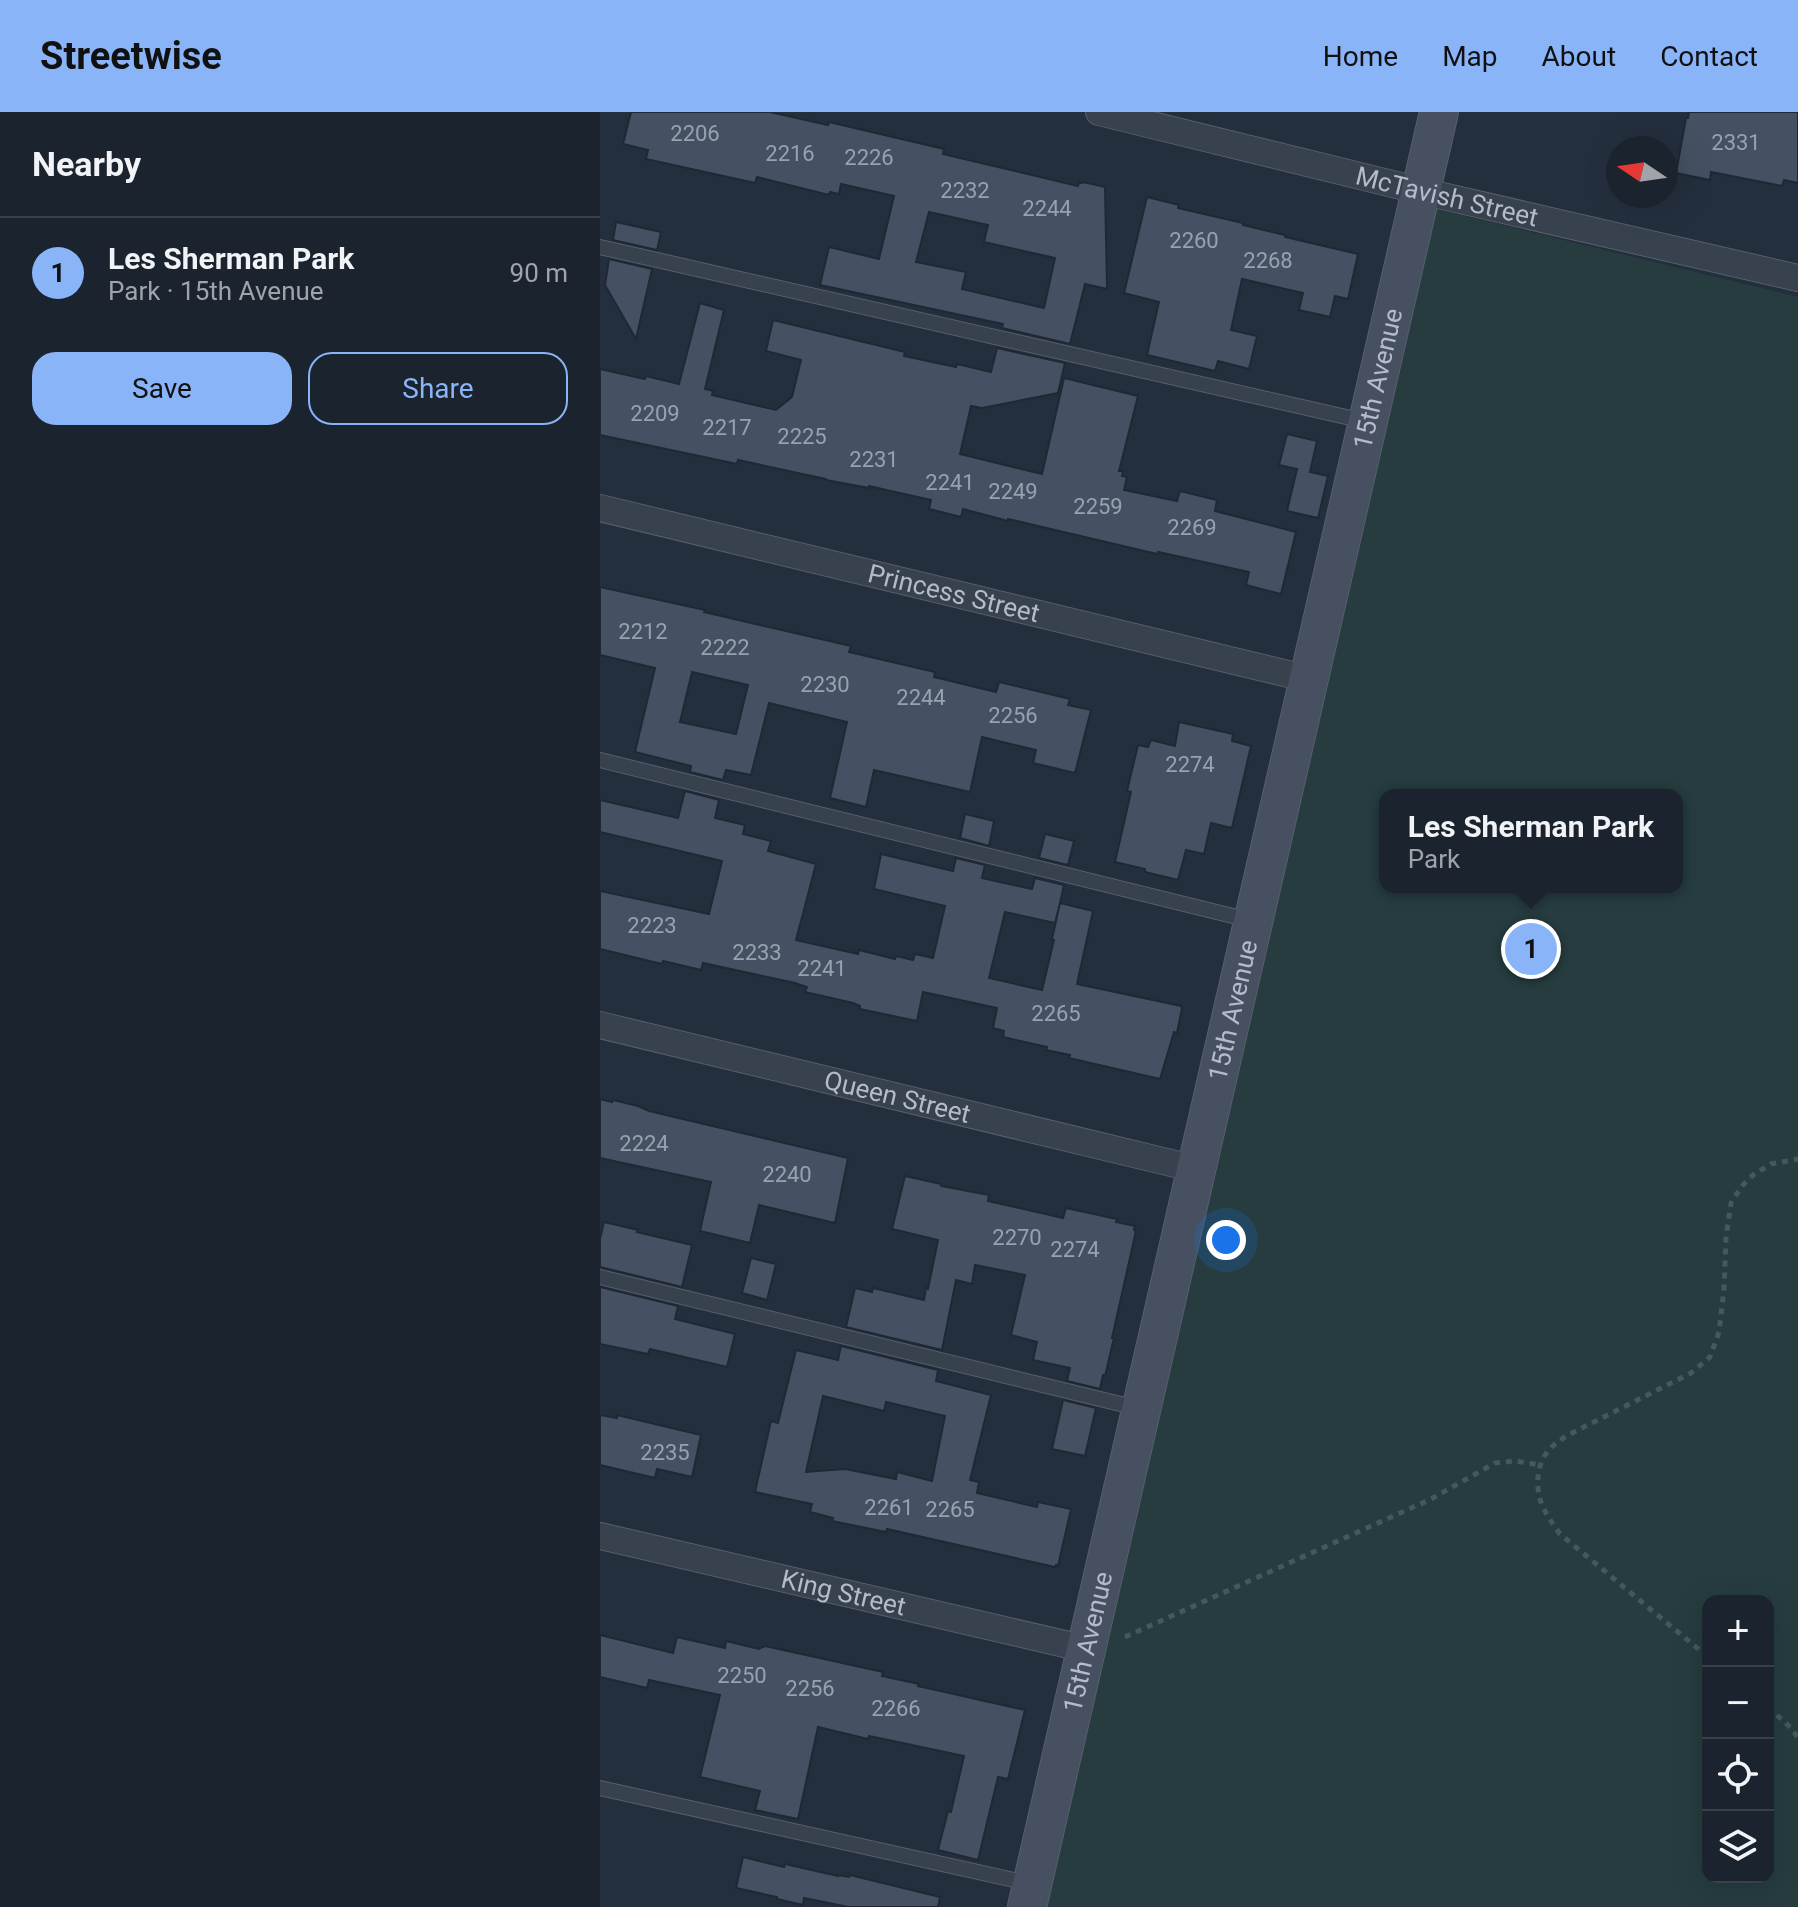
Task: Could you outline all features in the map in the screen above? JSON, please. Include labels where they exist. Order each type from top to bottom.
[{"type":"street","name":"McTavish Street","points":[[1099,112],[1421,191],[1798,278]]},
{"type":"street","name":"15th Avenue","points":[[1029,1896],[1439,112]]},
{"type":"street","name":"Princess Street","points":[[600,508],[1309,679]]},
{"type":"street","name":"Queen Street","points":[[600,1025],[1196,1169]]},
{"type":"street","name":"King Street","points":[[600,1536],[1086,1649]]},
{"type":"lane","points":[[600,247],[1368,422]]},
{"type":"lane","points":[[600,760],[1253,921]]},
{"type":"lane","points":[[600,1277],[1141,1409]]},
{"type":"lane","points":[[600,1788],[1029,1896]]},
{"type":"path","points":[[1702,1652],[1560,1534],[1545,1513],[1538,1495],[1540,1465],[1549,1449],[1566,1436],[1691,1373],[1710,1357],[1719,1332],[1731,1203],[1753,1175],[1771,1164],[1798,1159]]},
{"type":"path","points":[[1086,1649],[1132,1635],[1360,1532],[1429,1500],[1495,1463],[1515,1461],[1540,1465]]},
{"type":"path","points":[[1774,1712],[1798,1738]]},
{"type":"green space","points":[[1432,208],[1798,297],[1798,1907],[1046,1907]]},
{"type":"building","points":[[631,112],[770,112],[828,125],[829,122],[944,149],[943,154],[1078,186],[1083,182],[1105,187],[1107,289],[1085,284],[1070,344],[1002,328],[1003,324],[820,285],[829,247],[879,259],[894,196],[841,184],[839,194],[830,192],[829,195],[757,177],[755,183],[646,159],[648,150],[623,144]],"holes":[[[929,212],[988,225],[984,242],[1055,258],[1044,308],[962,289],[966,272],[916,262]]]},
{"type":"building","points":[[1689,112],[1798,112],[1798,183],[1784,180],[1782,186],[1711,172],[1710,180],[1678,173]]},
{"type":"building","points":[[1147,197],[1285,237],[1358,254],[1348,299],[1335,296],[1330,317],[1299,310],[1303,293],[1242,279],[1231,330],[1257,336],[1249,369],[1218,361],[1215,371],[1147,355],[1159,302],[1124,293]]},
{"type":"building","points":[[616,222],[661,232],[657,250],[613,240]]},
{"type":"building","points":[[609,259],[652,269],[636,339],[605,285]]},
{"type":"building","points":[[700,303],[724,310],[705,389],[713,391],[712,395],[776,410],[792,397],[801,360],[766,351],[773,320],[956,367],[957,364],[991,372],[997,348],[1065,363],[1058,393],[982,408],[971,406],[960,454],[1042,474],[1064,378],[1138,396],[1119,471],[1127,477],[1124,490],[1177,501],[1180,491],[1217,500],[1215,511],[1296,532],[1281,594],[1246,585],[1249,572],[963,509],[961,517],[929,509],[931,500],[600,435],[600,369],[679,384]]},
{"type":"building","points":[[1287,434],[1317,441],[1310,472],[1328,476],[1318,518],[1287,511],[1297,469],[1279,465]]},
{"type":"building","points":[[600,587],[851,646],[849,652],[935,672],[934,677],[996,692],[999,682],[1070,699],[1068,705],[1091,710],[1075,773],[1033,763],[1036,750],[982,737],[970,792],[874,770],[866,807],[830,798],[847,722],[769,703],[751,775],[726,770],[723,780],[690,772],[691,766],[635,752],[655,668],[600,655]],"holes":[[[692,672],[748,685],[736,734],[680,722]]]},
{"type":"building","points":[[1179,722],[1233,734],[1232,741],[1251,746],[1232,828],[1211,823],[1204,854],[1186,850],[1178,880],[1115,862],[1138,745],[1148,747],[1151,740],[1175,746]]},
{"type":"building","points":[[685,791],[719,800],[715,818],[745,825],[743,834],[771,841],[768,851],[816,864],[796,940],[858,954],[859,950],[895,959],[896,956],[913,960],[915,954],[933,958],[945,906],[874,889],[881,854],[953,871],[956,858],[985,865],[982,878],[1032,889],[1035,878],[1064,885],[1060,903],[1093,911],[1077,984],[1182,1008],[1177,1033],[1174,1032],[1160,1079],[1069,1058],[1070,1055],[1046,1050],[1047,1047],[1003,1037],[1004,1031],[993,1028],[997,1008],[923,992],[917,1021],[860,1009],[853,1003],[805,992],[807,987],[795,983],[703,963],[701,970],[663,961],[662,964],[600,949],[600,891],[709,914],[722,861],[600,832],[600,800],[678,818]],"holes":[[[1060,903],[1042,990],[989,978],[1005,912],[1055,923]]]},
{"type":"building","points":[[965,814],[994,821],[989,846],[960,838]]},
{"type":"building","points":[[1045,834],[1074,841],[1068,865],[1039,858]]},
{"type":"building","points":[[600,1099],[848,1158],[835,1223],[759,1205],[750,1243],[700,1231],[711,1182],[600,1158]]},
{"type":"building","points":[[905,1176],[989,1195],[988,1201],[1063,1218],[1066,1208],[1135,1226],[1114,1338],[1100,1389],[1067,1381],[1070,1368],[1033,1360],[1037,1342],[1011,1335],[1025,1275],[975,1265],[972,1284],[956,1280],[942,1350],[846,1327],[855,1288],[872,1292],[873,1288],[924,1300],[938,1240],[892,1229]]},
{"type":"building","points":[[604,1222],[692,1245],[682,1287],[600,1267],[600,1239]]},
{"type":"building","points":[[751,1258],[776,1264],[767,1300],[742,1293]]},
{"type":"building","points":[[600,1287],[678,1306],[675,1319],[735,1334],[727,1367],[650,1349],[648,1354],[600,1344]]},
{"type":"building","points":[[841,1346],[938,1370],[936,1381],[991,1395],[970,1480],[979,1482],[977,1493],[1037,1507],[1038,1502],[1071,1509],[1058,1566],[887,1529],[886,1532],[832,1521],[833,1518],[810,1512],[812,1504],[755,1492],[771,1421],[778,1423],[796,1350],[838,1360]],"holes":[[[823,1396],[884,1411],[886,1402],[945,1416],[932,1481],[897,1472],[896,1479],[845,1469],[806,1472]]]},
{"type":"building","points":[[1063,1400],[1096,1408],[1085,1456],[1052,1449]]},
{"type":"building","points":[[600,1415],[617,1418],[617,1415],[701,1435],[692,1477],[657,1469],[655,1478],[600,1465]]},
{"type":"building","points":[[600,1635],[673,1653],[677,1637],[725,1648],[726,1641],[759,1649],[765,1646],[883,1672],[882,1676],[918,1686],[1025,1710],[1008,1779],[998,1777],[978,1860],[938,1850],[964,1756],[818,1727],[798,1819],[755,1810],[760,1791],[700,1777],[720,1695],[649,1680],[647,1688],[600,1677]]},
{"type":"building","points":[[743,1857],[784,1867],[785,1864],[838,1876],[850,1875],[940,1897],[938,1907],[848,1907],[804,1898],[803,1905],[777,1899],[736,1888]]},
{"type":"place","name":"Les Sherman Park","points":[[1531,949]]}]
